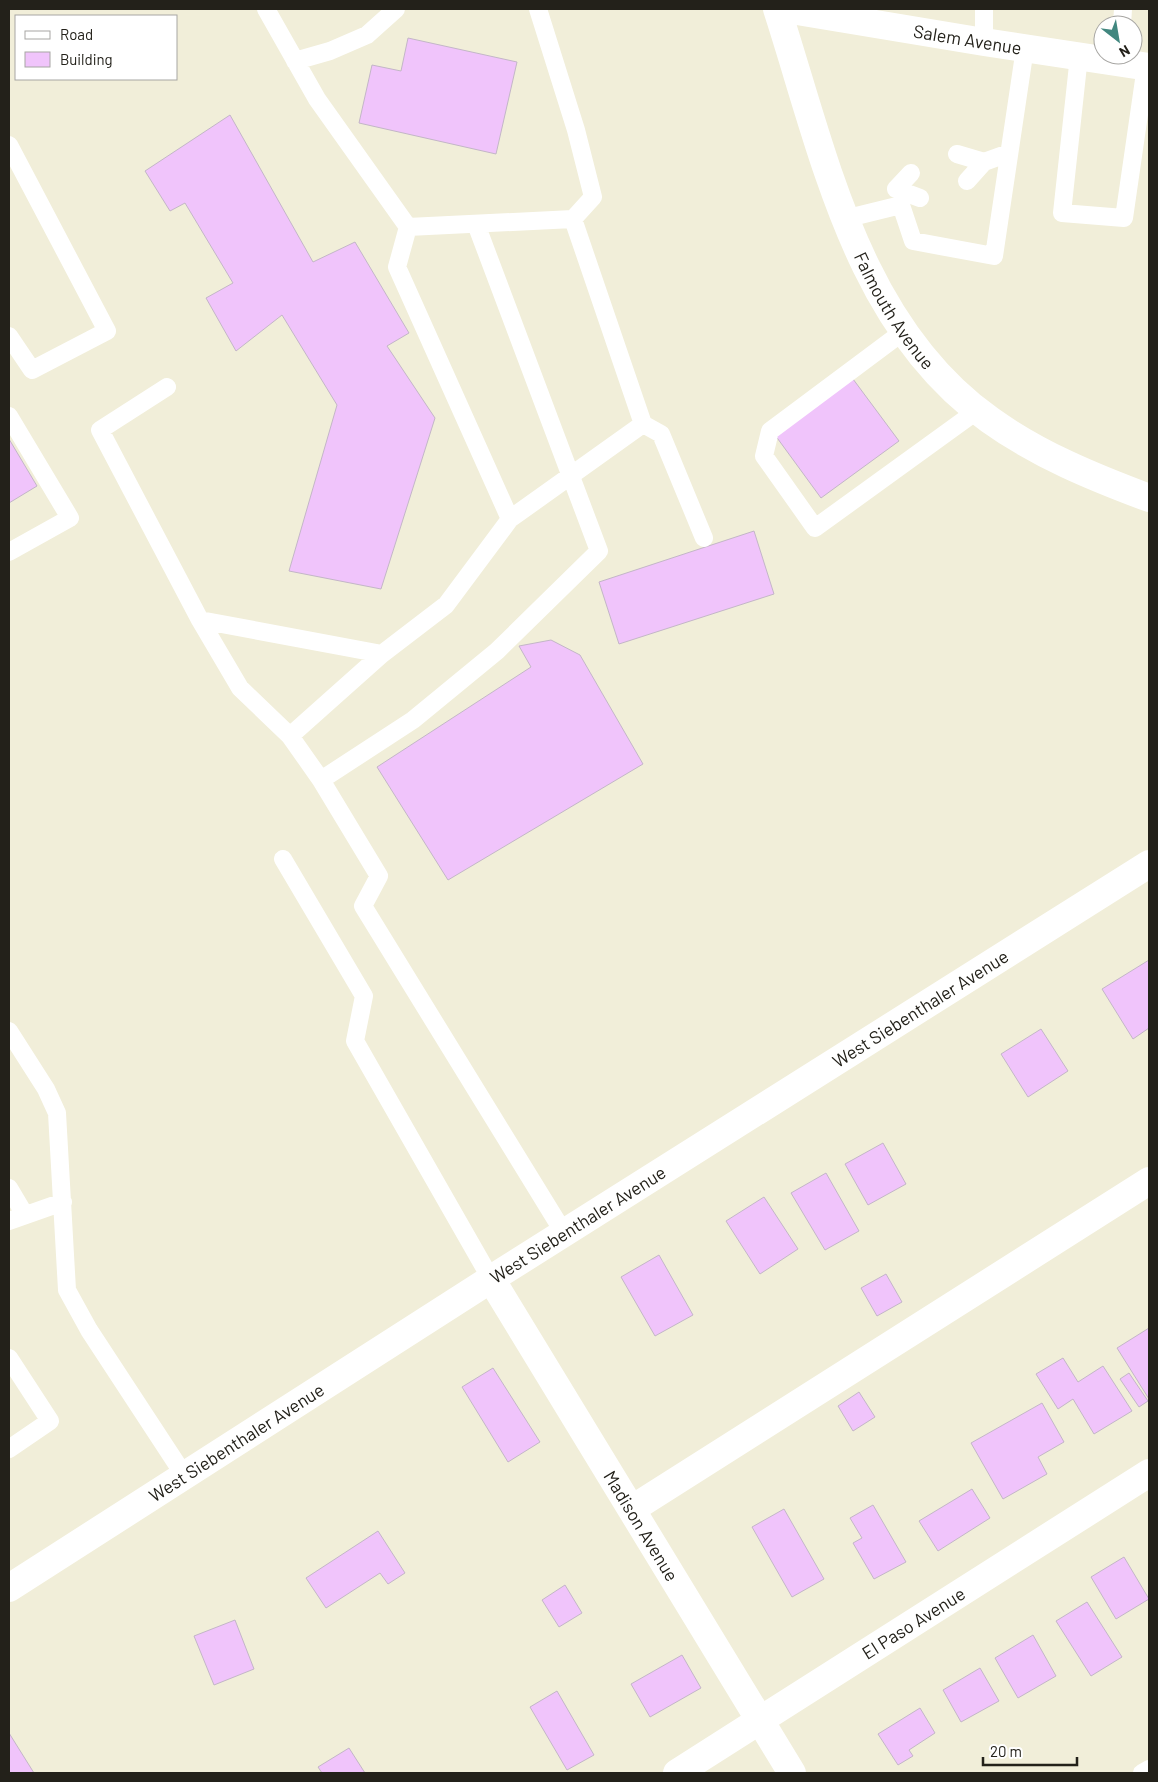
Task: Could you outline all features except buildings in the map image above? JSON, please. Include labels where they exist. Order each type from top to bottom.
[{"type":"street","name":"Falmouth Avenue","points":[[778,9],[844,219],[873,280],[904,331],[937,374],[978,410],[1033,448],[1080,472],[1149,498]]},
{"type":"street","name":"Salem Avenue","points":[[786,9],[837,13],[984,42],[1093,57]]},
{"type":"street","name":"West Siebenthaler Avenue","points":[[9,1588],[491,1279],[1149,864]]},
{"type":"street","points":[[632,1509],[1149,1181]]},
{"type":"street","name":"Madison Avenue","points":[[491,1279],[761,1719],[792,1773]]},
{"type":"street","name":"El Paso Avenue","points":[[677,1773],[1149,1473]]},
{"type":"lane","points":[[266,9],[317,99],[408,227]]},
{"type":"lane","points":[[295,61],[330,51],[367,35],[396,9]]},
{"type":"lane","points":[[408,227],[574,219],[594,197],[579,138],[538,9]]},
{"type":"lane","points":[[984,9],[984,42]]},
{"type":"lane","points":[[911,173],[898,197],[913,240],[994,256],[1025,48]]},
{"type":"lane","points":[[1080,56],[1062,213],[1124,218],[1148,66]]},
{"type":"lane","points":[[9,145],[107,331],[32,370],[9,336]]},
{"type":"lane","points":[[967,181],[984,162],[1009,153]]},
{"type":"lane","points":[[957,154],[984,162]]},
{"type":"lane","points":[[844,219],[898,197],[920,198]]},
{"type":"lane","points":[[574,219],[643,424],[661,434],[704,538]]},
{"type":"lane","points":[[321,780],[413,720],[498,651],[599,551],[476,224]]},
{"type":"lane","points":[[408,227],[397,267],[510,519]]},
{"type":"lane","points":[[904,331],[770,431],[764,456],[815,528],[978,410]]},
{"type":"lane","points":[[167,387],[100,430],[200,620],[240,688],[290,736],[321,780],[379,876],[364,906],[564,1233]]},
{"type":"lane","points":[[9,416],[70,518],[9,552]]},
{"type":"lane","points":[[290,736],[382,654],[446,605],[510,519],[643,424]]},
{"type":"lane","points":[[200,620],[382,654]]},
{"type":"lane","points":[[283,859],[364,996],[355,1041],[491,1279]]},
{"type":"lane","points":[[9,1031],[46,1089],[57,1113],[67,1290],[89,1330],[184,1475]]},
{"type":"lane","points":[[9,1188],[25,1214]]},
{"type":"lane","points":[[9,1221],[63,1202]]},
{"type":"lane","points":[[9,1358],[50,1421],[9,1449]]},
{"type":"lane","points":[[1142,1773],[1149,1769]]}]
